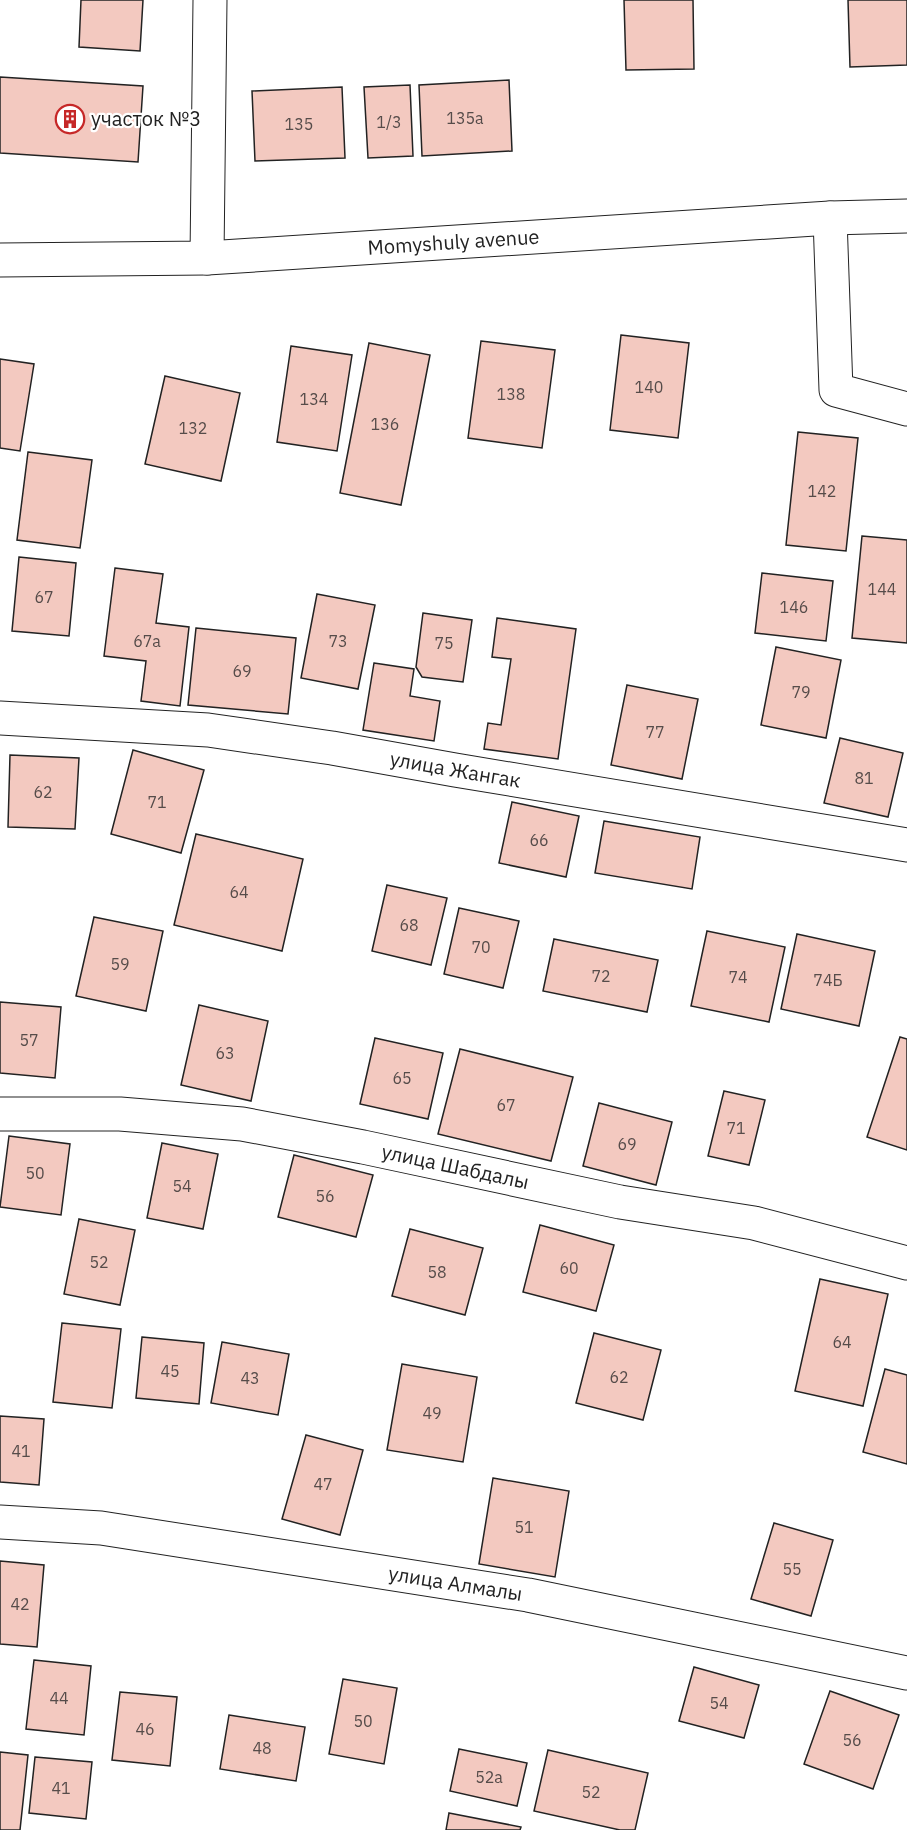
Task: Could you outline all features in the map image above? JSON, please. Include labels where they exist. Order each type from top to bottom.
[{"type":"street","points":[[207,258],[210,0]]},
{"type":"street","name":"Momyshuly avenue","points":[[0,260],[207,258],[830,218],[907,216]]},
{"type":"street","points":[[830,218],[836,390],[907,409]]},
{"type":"street","name":"улица Жангак","points":[[0,718],[208,730],[332,748],[907,845]]},
{"type":"street","name":"улица Шабдалы","points":[[0,1114],[120,1114],[242,1124],[363,1147],[620,1202],[754,1223],[907,1263]]},
{"type":"street","name":"улица Алмалы","points":[[0,1522],[101,1528],[528,1595],[907,1673]]},
{"type":"building","name":"участок №3","points":[[81,0],[143,0],[140,51],[79,47]]},
{"type":"building","points":[[624,0],[693,0],[694,69],[626,70]]},
{"type":"building","points":[[848,0],[907,0],[907,65],[850,67]]},
{"type":"building","name":"участок №3","points":[[0,77],[143,86],[138,162],[0,153]]},
{"type":"building","points":[[509,80],[512,151],[422,156],[419,85]]},
{"type":"building","points":[[410,85],[413,156],[368,158],[364,87]]},
{"type":"building","points":[[342,87],[345,158],[255,161],[252,91]]},
{"type":"building","points":[[621,335],[689,343],[678,438],[610,430]]},
{"type":"building","points":[[481,341],[555,350],[542,448],[468,438]]},
{"type":"building","points":[[369,343],[430,355],[401,505],[340,493]]},
{"type":"building","points":[[291,346],[352,355],[337,451],[277,442]]},
{"type":"building","points":[[0,359],[34,364],[20,451],[0,448]]},
{"type":"building","points":[[165,376],[240,393],[221,481],[145,464]]},
{"type":"building","points":[[798,432],[858,438],[846,551],[786,545]]},
{"type":"building","points":[[28,452],[92,460],[80,548],[17,540]]},
{"type":"building","points":[[862,536],[907,540],[907,643],[852,638]]},
{"type":"building","points":[[19,557],[76,563],[69,636],[12,631]]},
{"type":"building","points":[[115,568],[163,574],[156,623],[189,627],[180,706],[141,701],[146,661],[104,656]]},
{"type":"building","points":[[762,573],[833,581],[826,641],[755,633]]},
{"type":"building","points":[[317,594],[375,605],[358,689],[301,678]]},
{"type":"building","points":[[423,613],[472,620],[463,682],[422,677],[416,667]]},
{"type":"building","points":[[497,618],[576,629],[558,759],[484,749],[488,723],[501,725],[511,659],[492,657]]},
{"type":"building","points":[[196,628],[296,638],[288,714],[188,705]]},
{"type":"building","points":[[776,647],[841,660],[826,738],[761,725]]},
{"type":"building","points":[[374,663],[414,669],[410,696],[440,701],[434,741],[363,730]]},
{"type":"building","points":[[627,685],[698,699],[682,779],[611,765]]},
{"type":"building","points":[[840,738],[903,753],[888,817],[824,803]]},
{"type":"building","points":[[133,750],[204,770],[181,853],[111,834]]},
{"type":"building","points":[[10,755],[79,758],[75,829],[8,827]]},
{"type":"building","points":[[512,802],[579,816],[566,877],[499,863]]},
{"type":"building","points":[[604,821],[700,837],[692,889],[595,873]]},
{"type":"building","points":[[196,834],[303,859],[282,951],[174,925]]},
{"type":"building","points":[[387,885],[447,898],[431,965],[372,951]]},
{"type":"building","points":[[459,908],[519,921],[503,988],[444,974]]},
{"type":"building","points":[[94,917],[163,931],[146,1011],[76,996]]},
{"type":"building","points":[[707,931],[785,947],[769,1022],[691,1006]]},
{"type":"building","points":[[797,934],[875,951],[859,1026],[781,1009]]},
{"type":"building","points":[[554,939],[658,960],[647,1012],[543,991]]},
{"type":"building","points":[[0,1002],[61,1007],[55,1078],[0,1073]]},
{"type":"building","points":[[199,1005],[268,1021],[251,1101],[181,1085]]},
{"type":"building","points":[[900,1037],[907,1039],[907,1150],[867,1137]]},
{"type":"building","points":[[375,1038],[443,1053],[428,1119],[360,1104]]},
{"type":"building","points":[[460,1049],[573,1077],[551,1161],[438,1134]]},
{"type":"building","points":[[724,1091],[765,1100],[749,1165],[708,1156]]},
{"type":"building","points":[[599,1103],[672,1122],[656,1185],[583,1166]]},
{"type":"building","points":[[9,1136],[70,1144],[61,1215],[0,1207]]},
{"type":"building","points":[[162,1143],[218,1154],[203,1229],[147,1218]]},
{"type":"building","points":[[294,1155],[373,1175],[356,1237],[278,1217]]},
{"type":"building","points":[[79,1219],[135,1230],[120,1305],[64,1294]]},
{"type":"building","points":[[540,1225],[614,1245],[596,1311],[523,1292]]},
{"type":"building","points":[[410,1229],[483,1248],[465,1315],[392,1296]]},
{"type":"building","points":[[820,1279],[888,1294],[863,1406],[795,1391]]},
{"type":"building","points":[[62,1323],[121,1329],[112,1408],[53,1402]]},
{"type":"building","points":[[594,1333],[661,1350],[643,1420],[576,1403]]},
{"type":"building","points":[[142,1337],[204,1343],[199,1404],[136,1398]]},
{"type":"building","points":[[222,1342],[289,1354],[278,1415],[211,1403]]},
{"type":"building","points":[[402,1364],[477,1377],[463,1462],[387,1450]]},
{"type":"building","points":[[885,1369],[907,1375],[907,1464],[863,1452]]},
{"type":"building","points":[[0,1416],[44,1419],[39,1485],[0,1482]]},
{"type":"building","points":[[306,1435],[363,1450],[340,1535],[282,1519]]},
{"type":"building","points":[[493,1478],[569,1491],[555,1577],[479,1564]]},
{"type":"building","points":[[774,1523],[833,1540],[811,1616],[751,1599]]},
{"type":"building","points":[[0,1561],[44,1565],[37,1647],[0,1644]]},
{"type":"building","points":[[34,1660],[91,1666],[84,1735],[26,1729]]},
{"type":"building","points":[[694,1667],[759,1685],[744,1738],[679,1721]]},
{"type":"building","points":[[343,1679],[397,1688],[384,1764],[329,1754]]},
{"type":"building","points":[[830,1691],[899,1715],[873,1789],[804,1764]]},
{"type":"building","points":[[120,1692],[177,1697],[170,1766],[112,1760]]},
{"type":"building","points":[[229,1715],[305,1727],[296,1781],[220,1769]]},
{"type":"building","points":[[459,1749],[527,1763],[517,1806],[450,1791]]},
{"type":"building","points":[[548,1750],[648,1773],[635,1830],[620,1830],[534,1811]]},
{"type":"building","points":[[0,1752],[28,1755],[20,1830],[0,1830]]},
{"type":"building","points":[[35,1757],[92,1762],[86,1819],[29,1813]]},
{"type":"building","points":[[449,1813],[521,1827],[520,1830],[446,1830]]},
{"type":"place","name":"участок №3","points":[[70,119]]}]
